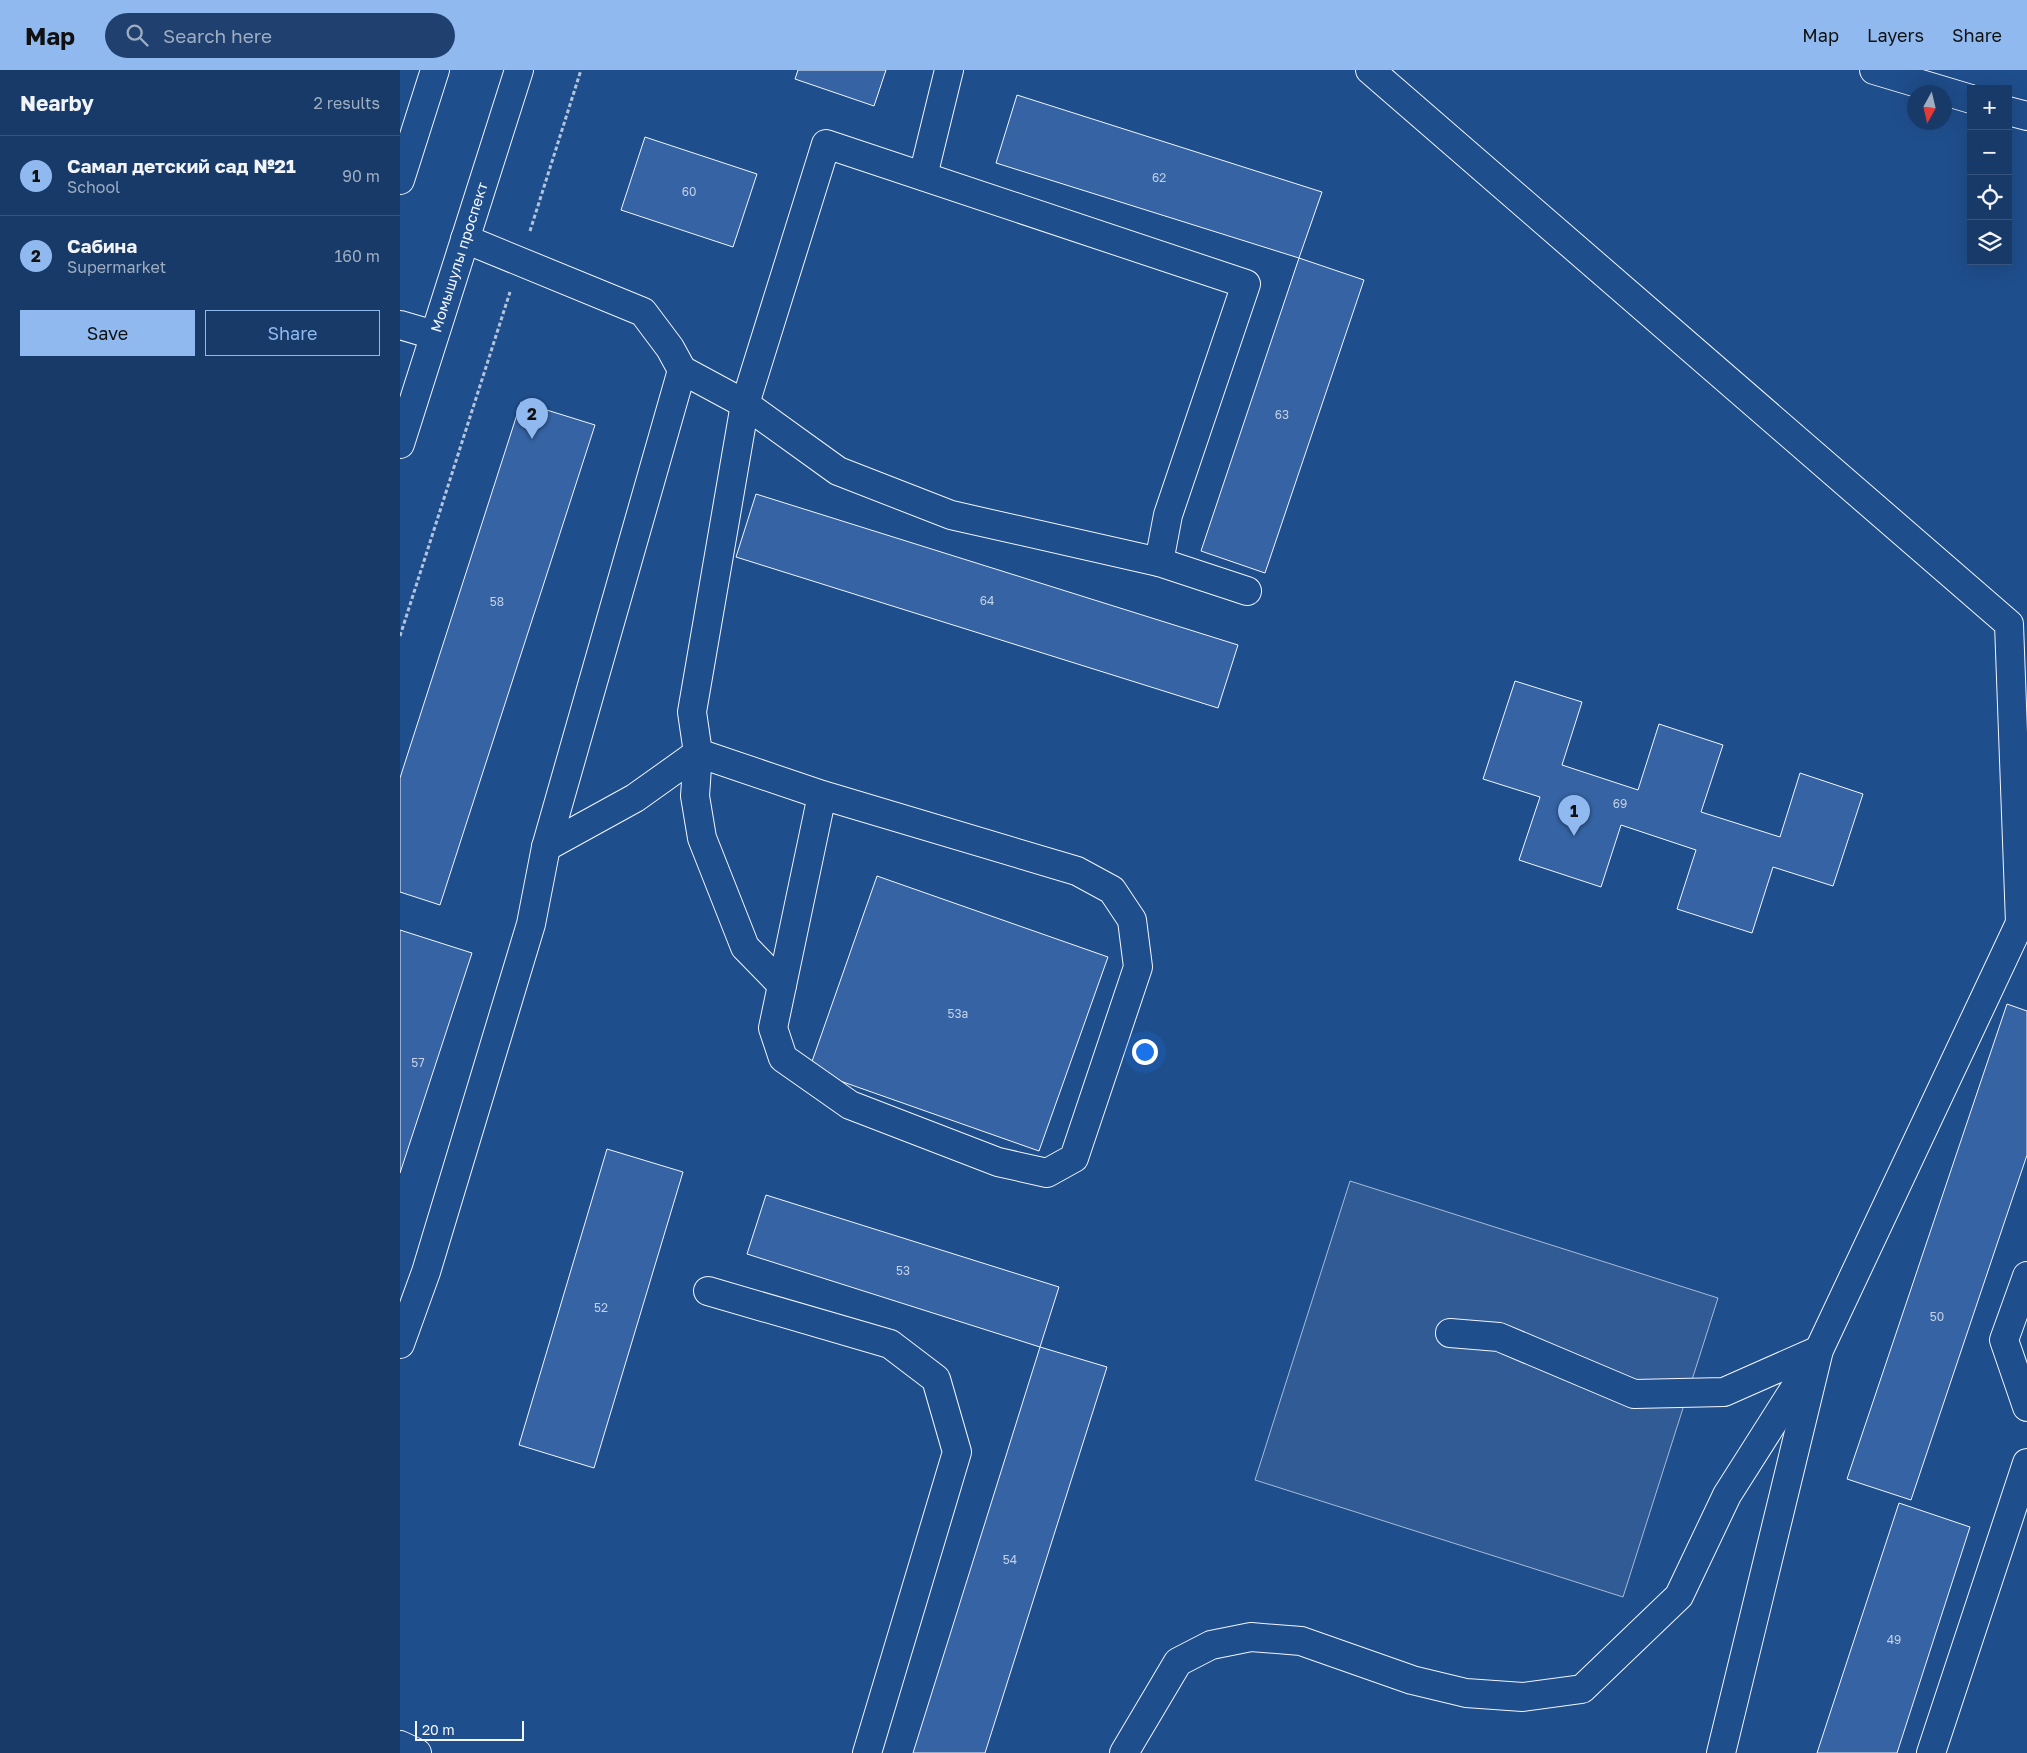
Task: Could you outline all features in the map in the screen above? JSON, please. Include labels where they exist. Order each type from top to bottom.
[{"type":"street","points":[[400,180],[435,70]]},
{"type":"street","name":"Момышулы проспект","points":[[400,444],[519,70]]},
{"type":"street","points":[[923,176],[949,70]]},
{"type":"street","points":[[1124,1753],[1178,1662],[1211,1645],[1251,1637],[1301,1641],[1412,1680],[1466,1693],[1523,1697],[1582,1690],[1679,1596],[1727,1495],[1819,1350],[2023,925],[2018,631],[1370,70]]},
{"type":"street","points":[[1874,70],[1967,98]]},
{"type":"street","points":[[2012,112],[2027,116]]},
{"type":"street","points":[[782,985],[745,947],[702,838],[695,796],[698,753],[692,712],[745,404],[826,144],[1246,284],[1168,515],[1159,562]]},
{"type":"street","points":[[465,239],[643,312],[670,348],[682,370],[745,404],[838,471],[951,515],[1159,562],[1247,591]]},
{"type":"street","points":[[400,325],[434,335]]},
{"type":"street","points":[[400,1344],[426,1272],[532,924],[546,847],[682,370]]},
{"type":"street","points":[[546,847],[634,798],[698,753]]},
{"type":"street","points":[[698,753],[822,795],[1078,871],[1112,890],[1132,920],[1138,967],[1074,1158],[1047,1173],[998,1162],[850,1104],[783,1058],[772,1028],[822,795]]},
{"type":"street","points":[[2027,1276],[2004,1340],[2027,1406]]},
{"type":"street","points":[[708,1291],[890,1344],[936,1380],[957,1452],[867,1753]]},
{"type":"street","points":[[1450,1333],[1499,1337],[1634,1394],[1724,1392],[1819,1350]]},
{"type":"street","points":[[1721,1753],[1819,1350]]},
{"type":"street","points":[[1930,1753],[2027,1463]]},
{"type":"street","points":[[400,1745],[417,1753]]},
{"type":"path","points":[[400,636],[581,70]]},
{"type":"shaded area","points":[[1350,1181],[1718,1298],[1623,1597],[1255,1480]]},
{"type":"building","points":[[798,70],[886,70],[874,106],[795,79]]},
{"type":"building","points":[[1017,95],[1322,192],[1299,258],[996,163]]},
{"type":"building","points":[[645,137],[757,174],[733,247],[621,210]]},
{"type":"building","points":[[1299,258],[1364,280],[1265,573],[1201,551]]},
{"type":"building","points":[[521,402],[595,425],[440,905],[400,892],[400,778]]},
{"type":"building","points":[[756,494],[1238,645],[1218,708],[736,557]]},
{"type":"building","points":[[1515,681],[1582,702],[1562,765],[1638,790],[1659,724],[1723,745],[1701,812],[1780,837],[1800,773],[1863,794],[1833,886],[1773,867],[1752,933],[1677,909],[1696,850],[1621,825],[1601,887],[1519,860],[1540,797],[1483,779]]},
{"type":"building","points":[[877,876],[1108,957],[1039,1151],[809,1070]]},
{"type":"building","points":[[400,930],[472,953],[400,1173]]},
{"type":"building","points":[[2007,1004],[2027,1011],[2027,1155],[1911,1500],[1847,1479]]},
{"type":"building","points":[[607,1149],[683,1172],[594,1468],[519,1445]]},
{"type":"building","points":[[766,1195],[1059,1287],[1040,1347],[747,1254]]},
{"type":"building","points":[[1040,1347],[1107,1367],[985,1753],[913,1753]]},
{"type":"building","points":[[1899,1503],[1970,1527],[1897,1753],[1817,1753]]},
{"type":"place","name":"Сабина","points":[[532,439]]},
{"type":"place","name":"Самал детский сад №21","points":[[1574,836]]}]
